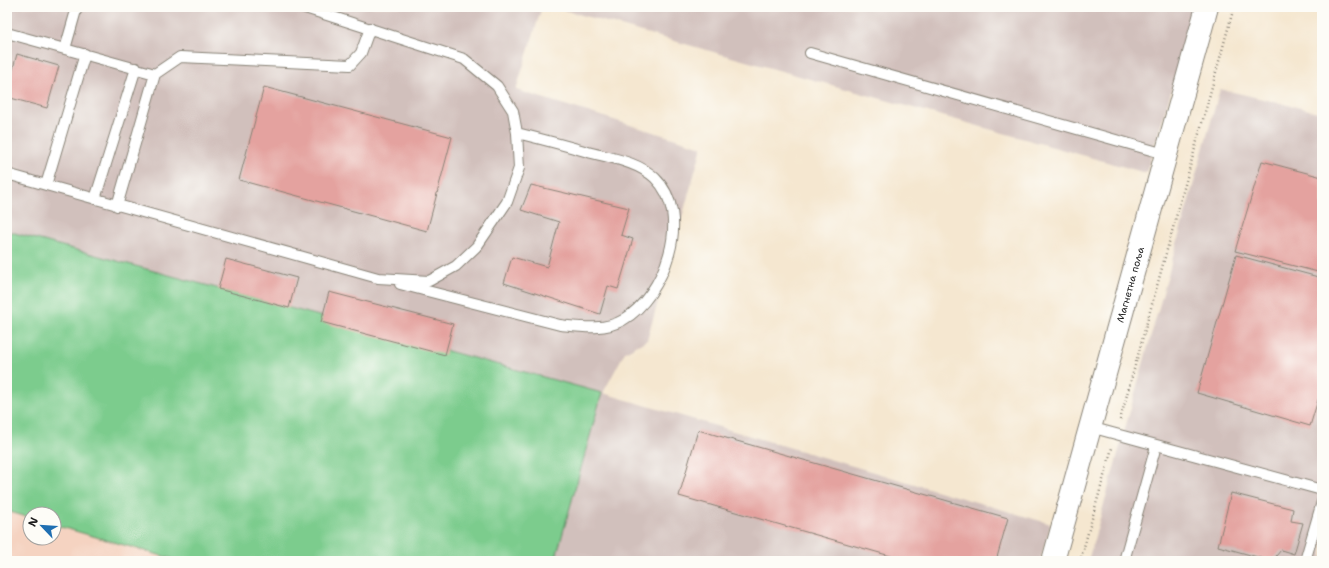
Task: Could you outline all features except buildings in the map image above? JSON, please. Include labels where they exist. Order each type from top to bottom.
[{"type":"street","name":"Магнетна поља","points":[[1052,561],[1207,7]]},
{"type":"lane","points":[[65,49],[77,7]]},
{"type":"lane","points":[[302,7],[464,59],[497,86],[513,111],[517,133],[519,168],[506,202],[477,246],[456,266],[429,281],[378,278]]},
{"type":"lane","points":[[117,206],[155,74],[180,57],[350,65],[361,53],[370,28]]},
{"type":"lane","points":[[7,33],[155,74]]},
{"type":"lane","points":[[810,53],[1165,154]]},
{"type":"lane","points":[[46,185],[85,54]]},
{"type":"lane","points":[[95,199],[136,68]]},
{"type":"lane","points":[[7,174],[378,278],[567,326],[603,326],[622,321],[637,310],[650,295],[662,275],[669,255],[673,211],[666,192],[654,178],[636,165],[517,133]]},
{"type":"lane","points":[[1090,427],[1322,490]]},
{"type":"lane","points":[[1124,561],[1156,446]]},
{"type":"lane","points":[[1306,561],[1322,502]]},
{"type":"path","points":[[1080,561],[1234,7]]},
{"type":"shaded area","points":[[7,7],[542,7],[516,90],[702,147],[647,340],[625,352],[603,393],[1051,524],[1040,561],[555,561],[602,393],[7,231]]},
{"type":"shaded area","points":[[553,7],[1197,7],[1146,173]]},
{"type":"shaded area","points":[[1220,89],[1322,113],[1322,561],[1088,561]]},
{"type":"shaded area","points":[[7,511],[22,516],[22,546],[62,546],[62,527],[180,561],[7,561]]},
{"type":"green space","points":[[7,231],[602,393],[555,561],[180,561],[62,527],[62,506],[22,506],[22,516],[7,511]]}]
